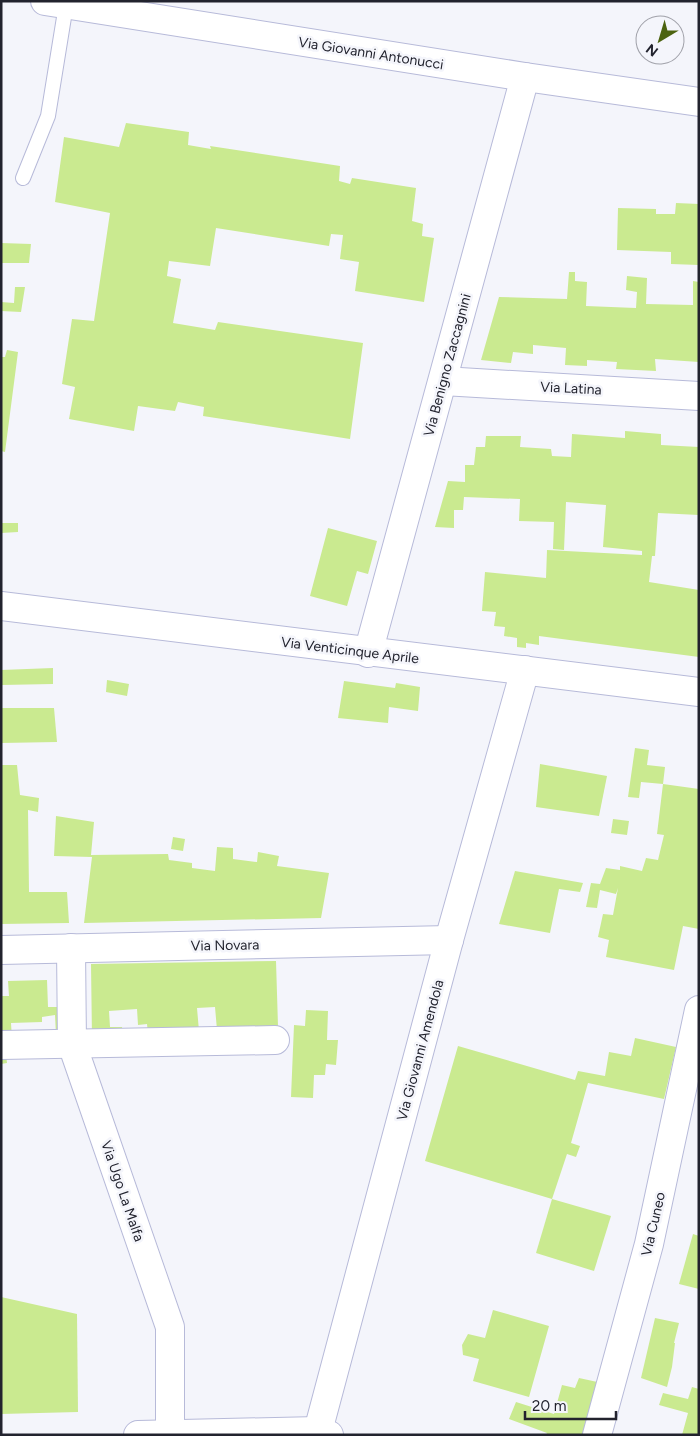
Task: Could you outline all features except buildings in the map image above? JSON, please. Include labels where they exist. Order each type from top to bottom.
[{"type":"street","name":"Via Giovanni Antonucci","points":[[55,3],[526,77],[699,102]]},
{"type":"street","name":"Via Benigno Zaccagnini","points":[[368,653],[526,77]]},
{"type":"street","name":"Via Latina","points":[[443,381],[699,396]]},
{"type":"street","name":"Via Venticinque Aprile","points":[[1,606],[368,653],[699,692]]},
{"type":"street","name":"Via Giovanni Amendola","points":[[323,1433],[449,940],[525,670]]},
{"type":"street","name":"Via Novara","points":[[1,950],[449,940]]},
{"type":"street","name":"Via Ugo La Malfa","points":[[71,948],[72,1044],[170,1327],[170,1434]]},
{"type":"street","name":"Via Cuneo","points":[[598,1435],[649,1244],[699,1010]]},
{"type":"street","points":[[1,1045],[275,1040]]},
{"type":"street","points":[[138,1435],[323,1433]]},
{"type":"lane","points":[[23,178],[48,116],[55,3]]}]
